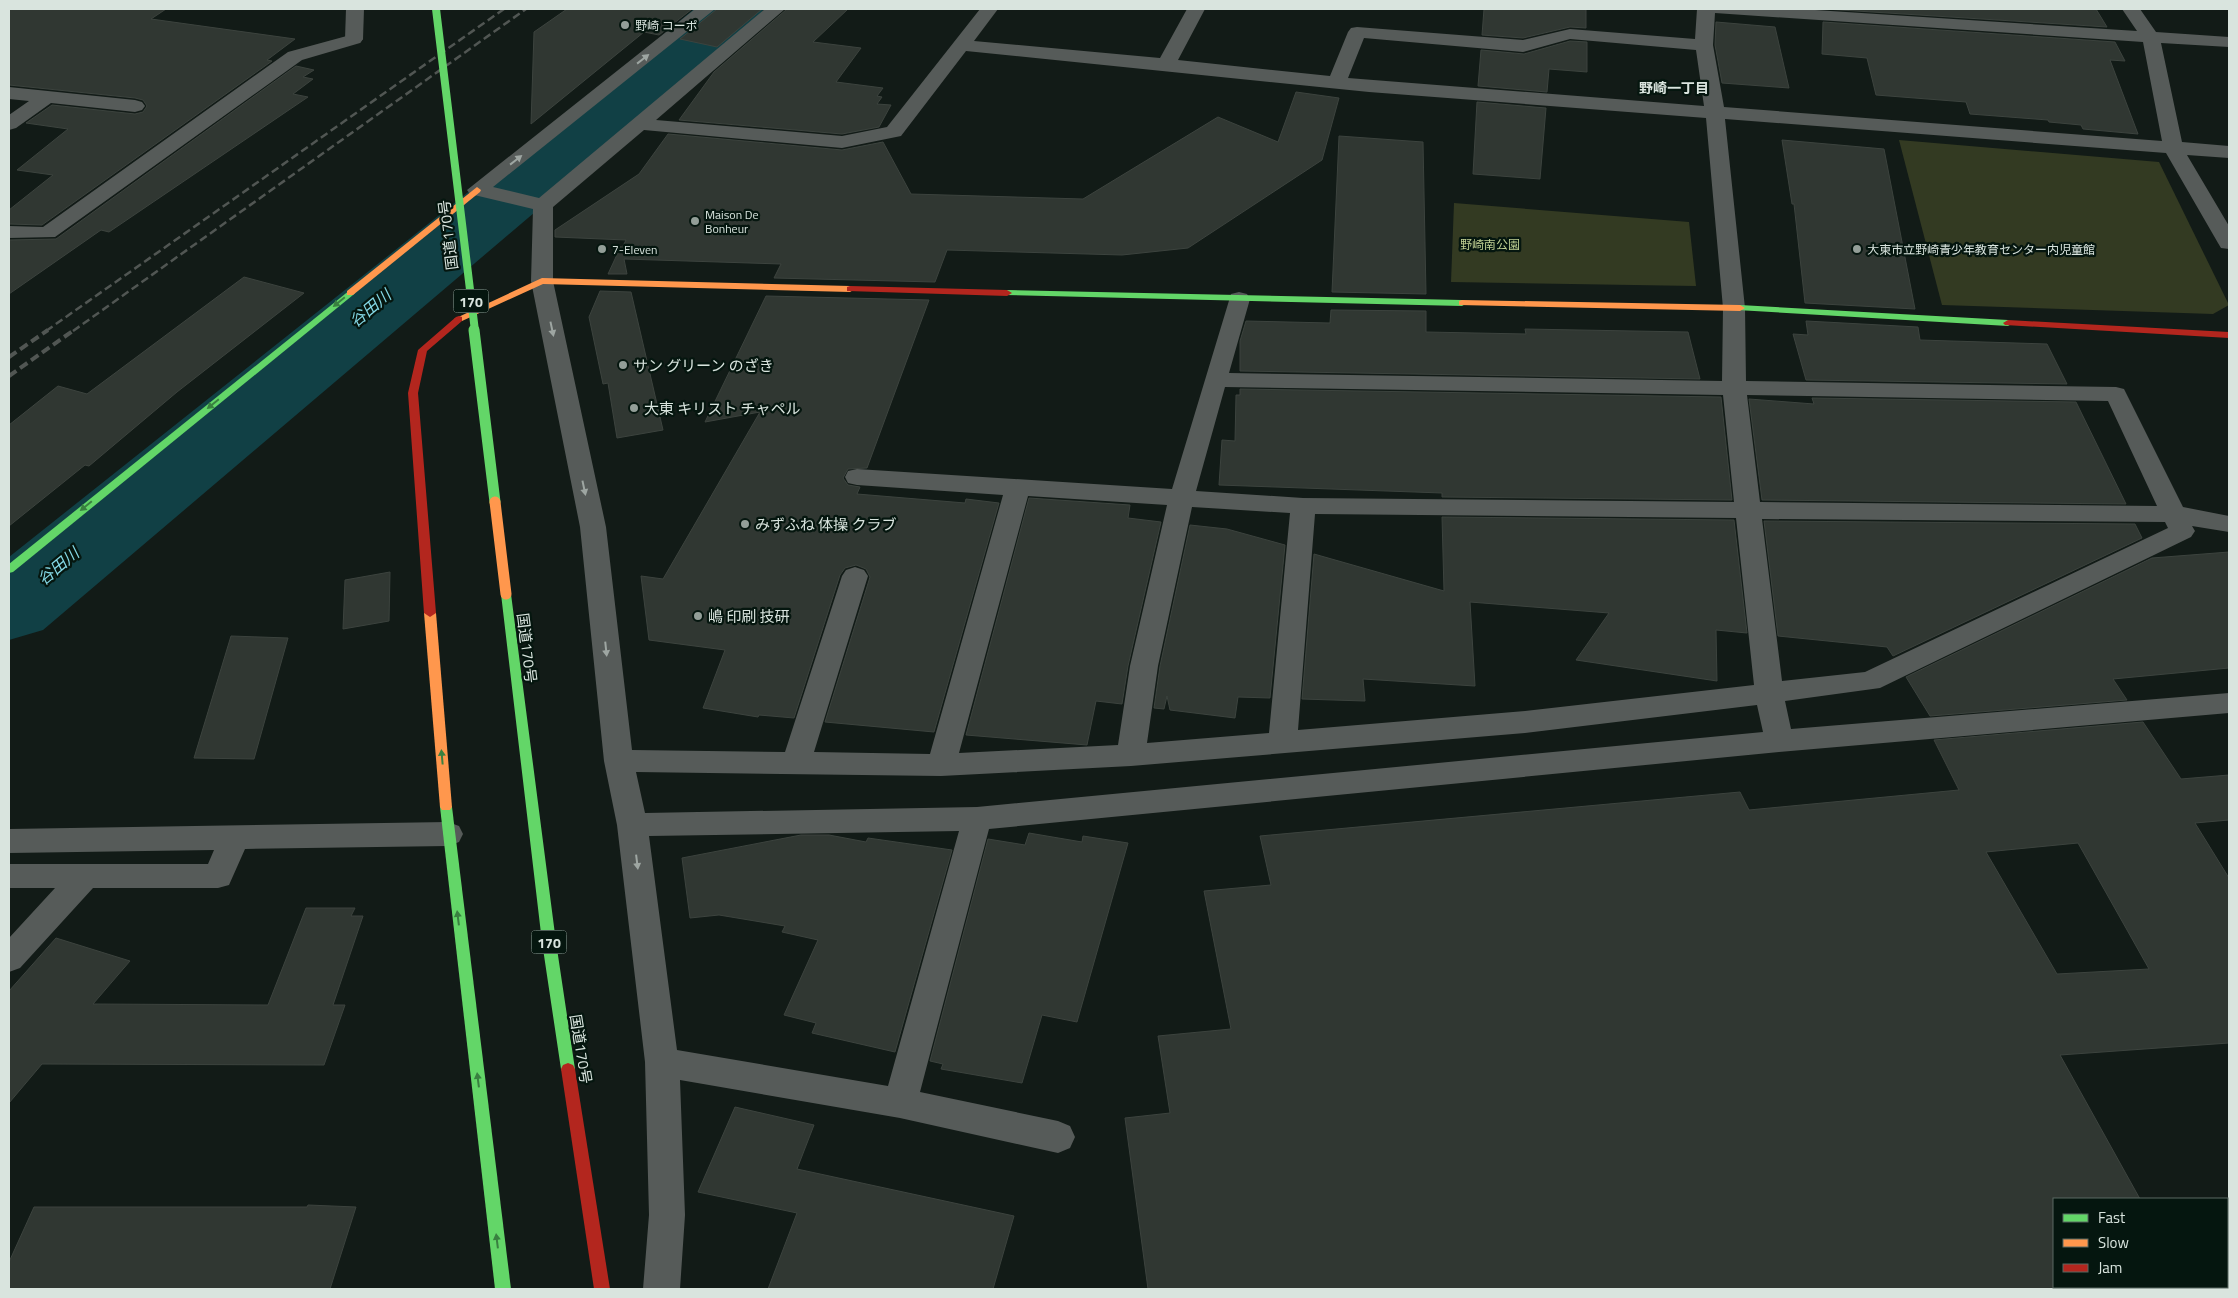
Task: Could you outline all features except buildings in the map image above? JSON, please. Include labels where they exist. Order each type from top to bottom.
[{"type":"main road","name":"国道170号","points":[[436,9],[549,942],[602,1289]]},
{"type":"main road","points":[[9,569],[477,190]]},
{"type":"main road","points":[[503,1289],[448,834],[413,392],[424,350],[453,322],[542,281],[1240,299],[1734,308],[2229,335]]},
{"type":"street","points":[[13,236],[48,233],[295,56],[354,39],[355,9]]},
{"type":"street","points":[[477,190],[706,9]]},
{"type":"street","points":[[661,1289],[667,1215],[662,1062],[632,824],[619,760],[592,527],[542,281],[543,206],[776,9]]},
{"type":"street","points":[[639,124],[842,142],[876,137],[894,132],[990,9]]},
{"type":"street","points":[[1166,64],[1196,9]]},
{"type":"street","points":[[1706,9],[1704,45],[1715,113],[1734,308],[1734,386],[1769,693],[1779,741]]},
{"type":"street","points":[[1721,9],[2229,42]]},
{"type":"street","points":[[2131,9],[2151,37],[2173,148],[2229,243]]},
{"type":"street","points":[[1337,82],[1357,32],[1523,46],[1570,34],[1704,45]]},
{"type":"street","points":[[961,45],[1337,82],[2229,152]]},
{"type":"street","points":[[9,93],[135,106]]},
{"type":"street","points":[[9,124],[47,97]]},
{"type":"street","points":[[477,190],[543,206]]},
{"type":"street","points":[[1131,755],[1144,666],[1182,498],[1240,299]]},
{"type":"street","points":[[619,760],[940,765],[1131,755],[1525,722],[1870,681],[2182,531],[2116,394],[1734,386],[1216,380]]},
{"type":"street","points":[[857,477],[1303,506],[2174,514],[2229,524]]},
{"type":"street","points":[[940,765],[1018,487]]},
{"type":"street","points":[[1283,742],[1303,506]]},
{"type":"street","points":[[796,762],[855,576]]},
{"type":"street","points":[[632,824],[976,819],[1779,741],[2229,703]]},
{"type":"street","points":[[900,1103],[976,819]]},
{"type":"street","points":[[9,841],[234,839],[448,834]]},
{"type":"street","points":[[9,876],[218,876],[234,839]]},
{"type":"street","points":[[9,959],[86,875]]},
{"type":"street","points":[[662,1062],[900,1103],[1058,1137]]},
{"type":"green space","points":[[1899,140],[2159,162],[2229,305],[2213,314],[1942,305]]},
{"type":"green space","name":"野崎南公園","points":[[1454,203],[1689,222],[1696,286],[1451,282]]},
{"type":"waterway","name":"谷田川","points":[[9,607],[637,91],[732,9]]},
{"type":"railway","points":[[46,331],[504,9]]},
{"type":"railway","points":[[73,331],[526,9]]},
{"type":"railway","points":[[9,357],[48,330]]},
{"type":"railway","points":[[9,376],[74,330]]},
{"type":"traffic: fast","points":[[436,9],[495,502]]},
{"type":"traffic: fast","points":[[9,569],[350,293]]},
{"type":"traffic: fast","points":[[1007,293],[1462,303]]},
{"type":"traffic: fast","points":[[1740,308],[2008,323]]},
{"type":"traffic: fast","points":[[506,594],[549,942],[568,1069]]},
{"type":"traffic: fast","points":[[446,807],[503,1289]]},
{"type":"traffic: slow","points":[[350,293],[477,190]]},
{"type":"traffic: slow","points":[[459,319],[542,281],[850,289]]},
{"type":"traffic: slow","points":[[1462,303],[1740,308]]},
{"type":"traffic: slow","points":[[495,502],[506,594]]},
{"type":"traffic: slow","points":[[430,613],[446,807]]},
{"type":"traffic: jam","points":[[850,289],[1007,293]]},
{"type":"traffic: jam","points":[[430,613],[413,393],[423,350],[459,319]]},
{"type":"traffic: jam","points":[[2008,323],[2229,335]]},
{"type":"traffic: jam","points":[[568,1069],[602,1289]]},
{"type":"place","name":"野崎 コーポ","points":[[625,25]]},
{"type":"place","name":"Maison De Bonheur","points":[[695,221]]},
{"type":"place","name":"7-Eleven","points":[[602,249]]},
{"type":"place","name":"大東市立野崎青少年教育センター内児童館","points":[[1857,249]]},
{"type":"place","name":"サン グリーン のざき","points":[[623,365]]},
{"type":"place","name":"大東 キリスト チャペル","points":[[634,408]]},
{"type":"place","name":"みずふね 体操 クラブ","points":[[745,524]]},
{"type":"place","name":"嶋 印刷 技研","points":[[698,616]]},
{"type":"district","name":"野崎一丁目","points":[[1674,87]]}]
